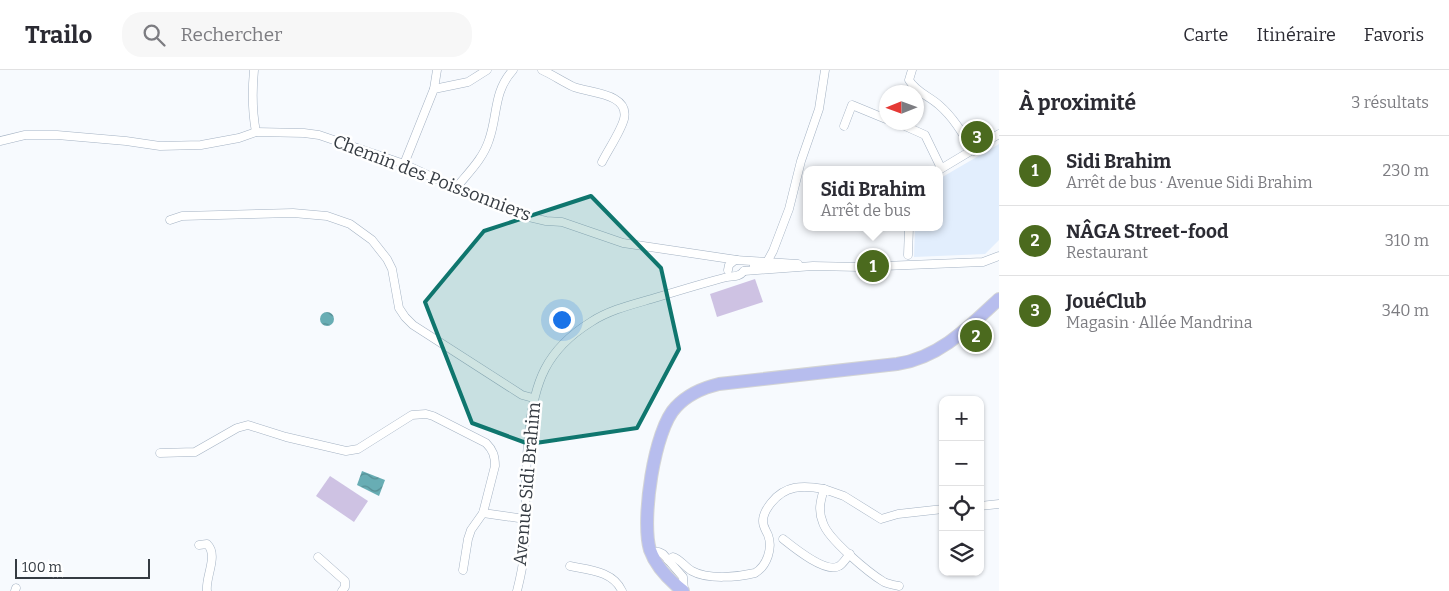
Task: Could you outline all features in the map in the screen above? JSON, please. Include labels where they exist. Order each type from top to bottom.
[{"type":"main road","points":[[684,591],[665,574],[651,552],[646,527],[659,439],[668,418],[675,408],[697,390],[719,384],[897,364],[922,358],[932,354],[960,333],[999,299]]},
{"type":"street","points":[[254,70],[252,94],[253,119],[256,132]]},
{"type":"street","points":[[404,164],[434,89],[437,70]]},
{"type":"street","points":[[434,89],[468,82],[487,70]]},
{"type":"street","points":[[456,188],[483,155],[490,139],[498,94],[507,76],[513,70]]},
{"type":"street","points":[[542,70],[575,87],[610,96],[621,104],[624,111],[624,120],[602,162]]},
{"type":"street","points":[[824,70],[819,109],[801,161],[789,209],[768,262],[763,265],[753,266],[741,275],[730,271],[730,262],[739,260],[768,262],[813,266],[859,267],[983,262],[999,256]]},
{"type":"street","points":[[912,70],[909,80],[914,89],[927,95],[949,114],[973,151]]},
{"type":"street","points":[[844,126],[852,105],[879,116]]},
{"type":"street","points":[[914,130],[925,135],[939,166]]},
{"type":"street","name":"Chemin des Poissonniers","points":[[0,141],[25,135],[57,135],[160,146],[201,145],[239,138],[256,132],[319,135],[404,164],[516,214],[546,221],[562,222],[624,243],[739,260]]},
{"type":"street","points":[[943,167],[999,134]]},
{"type":"street","points":[[170,220],[182,216],[293,213],[326,216],[350,224],[372,240],[387,259],[392,269],[399,308],[404,317],[413,325],[522,396],[533,398]]},
{"type":"street","points":[[908,255],[910,231]]},
{"type":"street","name":"Chemin des Poissonniers","points":[[712,257],[730,271]]},
{"type":"street","points":[[739,260],[746,271]]},
{"type":"street","points":[[746,271],[813,266]]},
{"type":"street","name":"Avenue Sidi Brahim","points":[[517,591],[524,555],[525,469],[533,398],[537,384],[548,362],[561,347],[590,322],[617,310],[716,280],[730,271]]},
{"type":"street","points":[[160,453],[194,452],[237,428],[248,425],[299,440],[352,451],[412,415],[426,414],[486,443],[491,447],[495,458],[495,466],[483,513],[474,525],[468,539],[463,570]]},
{"type":"street","points":[[668,560],[673,557],[676,558],[699,575],[708,577],[755,573],[761,570],[768,554],[768,536],[763,523],[766,509],[786,489],[799,486],[824,489],[844,496],[880,519],[898,514],[939,509]]},
{"type":"street","points":[[824,489],[819,507],[823,524],[834,540],[885,583],[899,586]]},
{"type":"street","points":[[984,506],[999,504]]},
{"type":"street","points":[[483,513],[525,518]]},
{"type":"street","points":[[783,540],[811,560],[832,567],[839,566],[850,554]]},
{"type":"street","points":[[199,545],[207,544],[211,550],[211,567],[207,580],[207,591]]},
{"type":"street","points":[[651,552],[659,552],[668,560],[682,577],[684,591]]},
{"type":"street","points":[[318,557],[345,581],[346,584],[342,591]]},
{"type":"street","points":[[570,566],[604,574],[616,581],[622,591]]},
{"type":"highlighted area","points":[[591,196],[661,268],[679,349],[637,428],[529,444],[472,423],[425,302],[484,231]]},
{"type":"shaded area","points":[[999,144],[999,240],[985,254],[914,257],[915,231],[943,231],[943,177]]},
{"type":"shaded area","points":[[755,279],[763,302],[717,317],[710,294]]},
{"type":"shaded area","points":[[330,476],[368,501],[354,522],[316,496]]},
{"type":"water","points":[[324,312],[330,312],[334,319],[330,326],[324,326],[320,322],[320,316]]},
{"type":"water","points":[[362,471],[385,480],[379,496],[357,485]]},
{"type":"place","name":"JouéClub","points":[[977,137]]},
{"type":"place","name":"Sidi Brahim","points":[[873,266]]},
{"type":"place","name":"NÂGA Street-food","points":[[976,336]]}]
